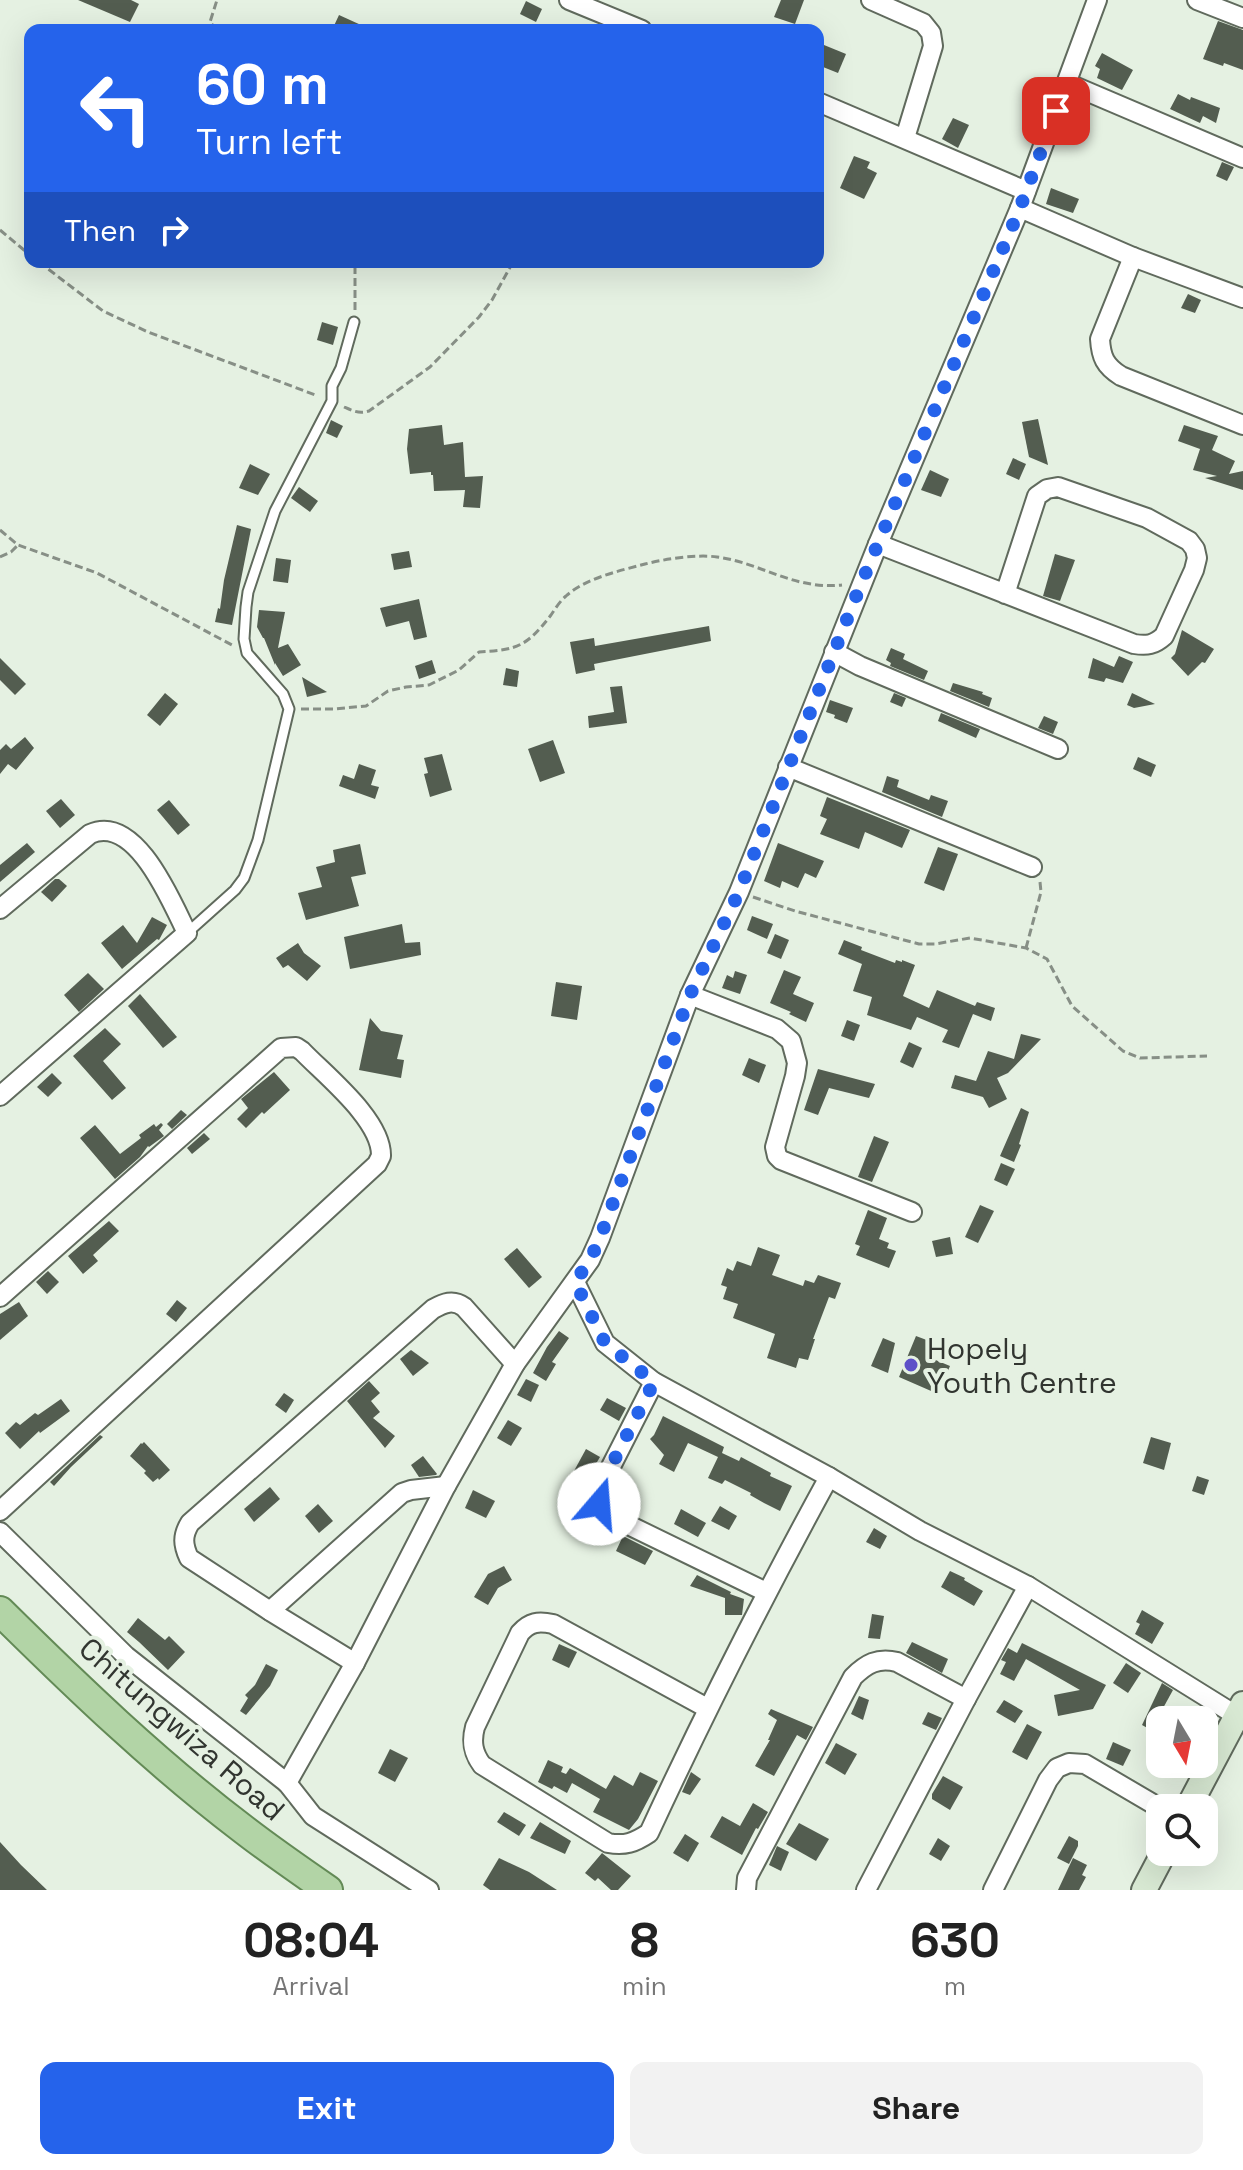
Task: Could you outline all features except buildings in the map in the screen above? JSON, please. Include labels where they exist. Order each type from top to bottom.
[{"type":"main road","name":"Chitungwiza Road","points":[[0,1611],[156,1758],[242,1828],[328,1890]]},
{"type":"main road","points":[[1195,1794],[1240,1710]]},
{"type":"main road","points":[[1144,1890],[1157,1866]]},
{"type":"street","points":[[569,0],[627,24]]},
{"type":"street","points":[[871,0],[923,23],[931,33],[933,46],[905,138]]},
{"type":"street","points":[[287,1783],[515,1364],[590,1260],[600,1238],[690,995],[739,892],[861,584],[1023,199],[1097,0]]},
{"type":"street","points":[[1197,0],[1238,11]]},
{"type":"street","points":[[1067,83],[1243,158]]},
{"type":"street","points":[[824,104],[905,138],[1133,257],[1243,298]]},
{"type":"street","points":[[1133,257],[1100,339],[1103,359],[1109,369],[1243,425]]},
{"type":"street","points":[[878,544],[1005,594],[1134,644],[1144,645],[1155,643],[1164,636],[1197,558],[1189,541],[1147,518],[1058,487],[1047,489],[1037,496],[1005,594]]},
{"type":"street","points":[[834,652],[860,666],[1058,749]]},
{"type":"street","points":[[788,767],[1032,867]]},
{"type":"street","points":[[0,909],[90,834],[103,830],[127,840],[149,861],[187,933],[0,1096]]},
{"type":"street","points":[[690,995],[777,1029],[791,1041],[797,1063],[775,1147],[781,1160],[912,1212]]},
{"type":"street","points":[[0,1297],[281,1048],[296,1047],[302,1051],[367,1118],[379,1139],[381,1156],[377,1164],[0,1511]]},
{"type":"street","points":[[575,1282],[605,1343],[654,1382],[829,1477],[920,1531],[1028,1586],[1240,1710]]},
{"type":"street","points":[[355,1663],[189,1558],[184,1538],[190,1523],[433,1309],[449,1302],[458,1302],[515,1364]]},
{"type":"street","points":[[654,1382],[599,1490],[599,1504],[608,1515],[766,1592]]},
{"type":"street","points":[[707,1708],[553,1624],[534,1622],[520,1633],[475,1727],[474,1750],[482,1765],[608,1843],[623,1846],[649,1833],[707,1708],[829,1477]]},
{"type":"street","points":[[270,1611],[402,1493],[446,1486]]},
{"type":"street","points":[[0,1532],[126,1656],[287,1783],[313,1816],[429,1890]]},
{"type":"street","points":[[866,1890],[1028,1586]]},
{"type":"street","points":[[746,1890],[747,1878],[853,1677],[860,1670],[869,1663],[897,1662],[966,1699]]},
{"type":"street","points":[[993,1890],[1057,1768],[1069,1763],[1085,1764],[1146,1800]]},
{"type":"lane","points":[[187,933],[235,890],[244,878],[258,840],[289,709],[283,694],[247,653],[244,639],[248,592],[275,511],[332,401],[332,386],[341,368],[354,322]]},
{"type":"path","points":[[210,24],[217,0]]},
{"type":"path","points":[[0,230],[24,250]]},
{"type":"path","points":[[46,268],[90,303],[128,323],[362,413],[423,374],[479,317],[510,268]]},
{"type":"path","points":[[354,322],[355,268]]},
{"type":"path","points":[[0,530],[18,545],[97,573],[247,653]]},
{"type":"path","points":[[0,557],[18,545]]},
{"type":"path","points":[[289,709],[366,706],[388,691],[429,685],[459,670],[479,652],[508,651],[532,639],[564,597],[584,583],[646,564],[672,559],[717,557],[802,584],[861,584]]},
{"type":"path","points":[[1026,948],[1041,892],[1041,884],[1032,867]]},
{"type":"path","points":[[739,892],[795,911],[919,944],[970,938],[1026,948],[1047,959],[1072,1006],[1123,1051],[1140,1058],[1207,1056]]},
{"type":"place","name":"Hopely Youth Centre","points":[[911,1365]]},
{"type":"route","points":[[599,1504],[599,1490],[654,1382],[605,1343],[575,1282],[600,1238],[690,995],[739,892],[861,584],[1020,208],[1056,111]]}]
